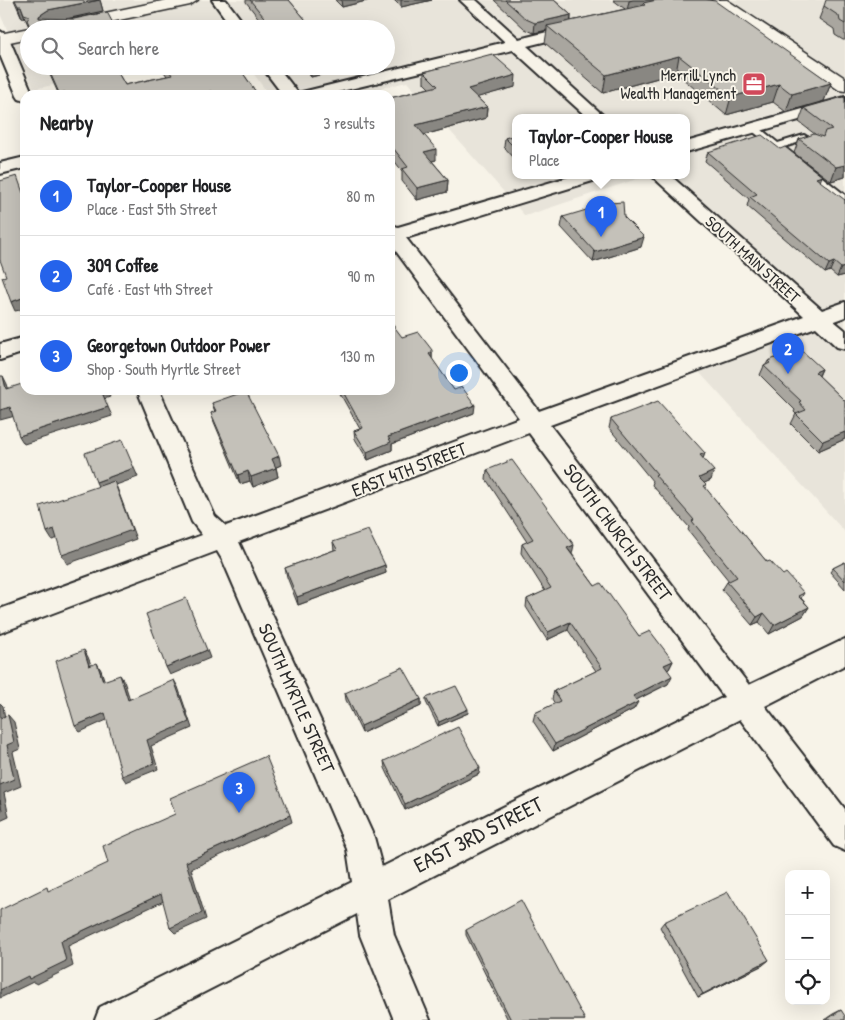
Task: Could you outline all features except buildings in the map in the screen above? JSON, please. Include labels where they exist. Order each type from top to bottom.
[{"type":"main road","points":[[95,20],[190,0]]},
{"type":"main road","points":[[716,0],[845,86]]},
{"type":"main road","points":[[0,38],[20,35]]},
{"type":"street","points":[[219,0],[234,20]]},
{"type":"street","points":[[467,0],[594,114]]},
{"type":"street","points":[[395,74],[597,25]]},
{"type":"street","points":[[0,38],[22,90]]},
{"type":"street","points":[[277,75],[287,90]]},
{"type":"street","points":[[326,90],[389,75]]},
{"type":"street","points":[[690,146],[845,102]]},
{"type":"street","points":[[0,169],[20,163]]},
{"type":"street","points":[[395,233],[580,179]]},
{"type":"street","name":"SOUTH MAIN STREET","points":[[664,179],[845,342]]},
{"type":"street","name":"SOUTH CHURCH STREET","points":[[395,239],[536,421],[845,835]]},
{"type":"street","name":"EAST 4TH STREET","points":[[0,621],[536,421],[845,309]]},
{"type":"street","points":[[0,352],[20,346]]},
{"type":"street","name":"SOUTH MYRTLE STREET","points":[[150,395],[205,522],[222,539],[234,556],[363,848],[377,935],[412,1020]]},
{"type":"street","name":"EAST 3RD STREET","points":[[113,1020],[744,700],[845,651]]},
{"type":"lane","points":[[754,128],[845,200]]},
{"type":"lane","points":[[778,146],[804,138],[816,146]]},
{"type":"shaded area","points":[[0,0],[845,0],[845,532],[689,361],[819,312],[676,179],[690,179],[690,114],[512,114],[512,179],[637,179],[525,216],[407,82],[372,90],[265,90],[255,75],[395,75],[395,20],[20,20],[20,58],[0,14]]},
{"type":"shaded area","points":[[28,75],[102,75],[34,89]]},
{"type":"place","name":"Merrill Lynch Wealth Management","points":[[754,84]]},
{"type":"place","name":"Taylor-Cooper House","points":[[601,237]]},
{"type":"place","name":"309 Coffee","points":[[788,374]]},
{"type":"place","name":"Georgetown Outdoor Power","points":[[239,813]]}]
